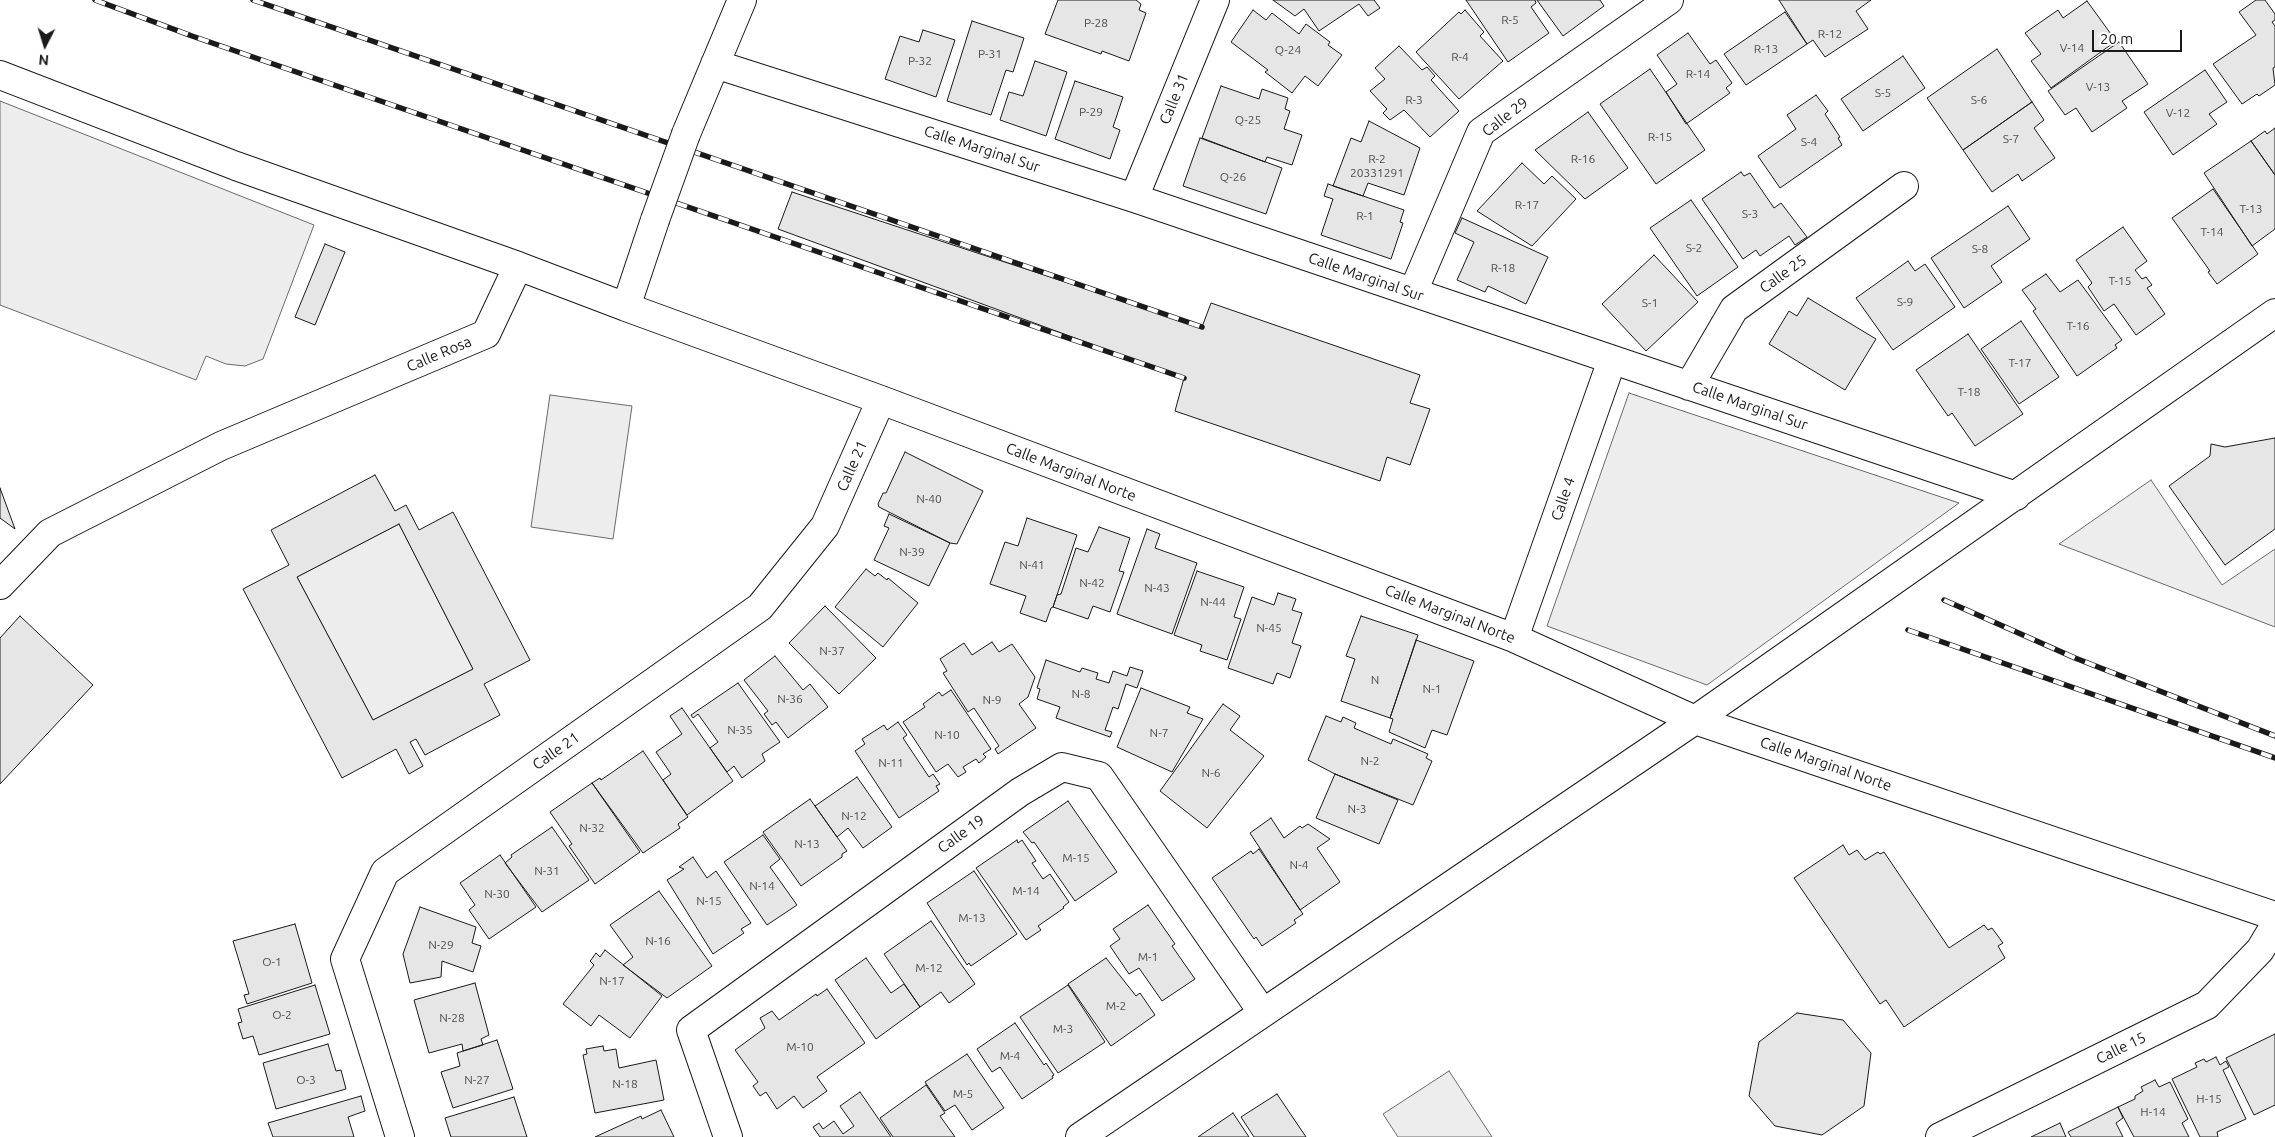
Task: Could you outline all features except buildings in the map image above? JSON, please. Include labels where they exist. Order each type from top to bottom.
[{"type":"street","points":[[0,75],[236,166],[518,266],[626,307],[686,134],[742,0]]},
{"type":"street","name":"Calle 31","points":[[1134,198],[1215,0]]},
{"type":"street","name":"Calle 29","points":[[1413,292],[1481,132],[1669,0]]},
{"type":"street","name":"Calle Marginal Sur","points":[[715,64],[1134,198],[2016,496]]},
{"type":"street","name":"Calle 25","points":[[1689,386],[1734,309],[1904,186]]},
{"type":"street","name":"Calle Rosa","points":[[0,585],[50,534],[221,446],[486,334],[518,266]]},
{"type":"street","name":"Calle Marginal Norte","points":[[626,307],[881,400],[1514,638],[1695,720],[2275,916]]},
{"type":"street","points":[[1080,1137],[1695,720],[2016,496],[2271,323]]},
{"type":"street","name":"Calle 4","points":[[1514,638],[1612,360]]},
{"type":"street","name":"Calle 21","points":[[400,1137],[346,959],[385,872],[760,607],[825,526],[881,400]]},
{"type":"street","name":"Calle 19","points":[[728,1137],[691,1030],[1020,792],[1062,767],[1099,776],[1262,1013]]},
{"type":"street","name":"Calle 15","points":[[1940,1137],[2207,1005],[2260,950],[2275,925]]},
{"type":"shaded area","points":[[0,101],[314,225],[263,359],[245,366],[226,364],[206,356],[196,380],[0,305]]},
{"type":"shaded area","points":[[1629,393],[1959,503],[1707,685],[1547,626]]},
{"type":"shaded area","points":[[550,395],[632,406],[613,539],[531,527]]},
{"type":"shaded area","points":[[2151,480],[2222,585],[2275,549],[2275,627],[2059,544]]},
{"type":"shaded area","points":[[399,524],[473,669],[373,720],[297,577]]},
{"type":"shaded area","points":[[1449,1071],[1492,1137],[1398,1137],[1383,1114]]},
{"type":"railway","points":[[95,0],[192,36],[1184,378]]},
{"type":"railway","points":[[253,0],[1202,327]]},
{"type":"railway","points":[[1944,600],[2075,658],[2275,736]]},
{"type":"railway","points":[[1908,630],[2275,758]]}]
